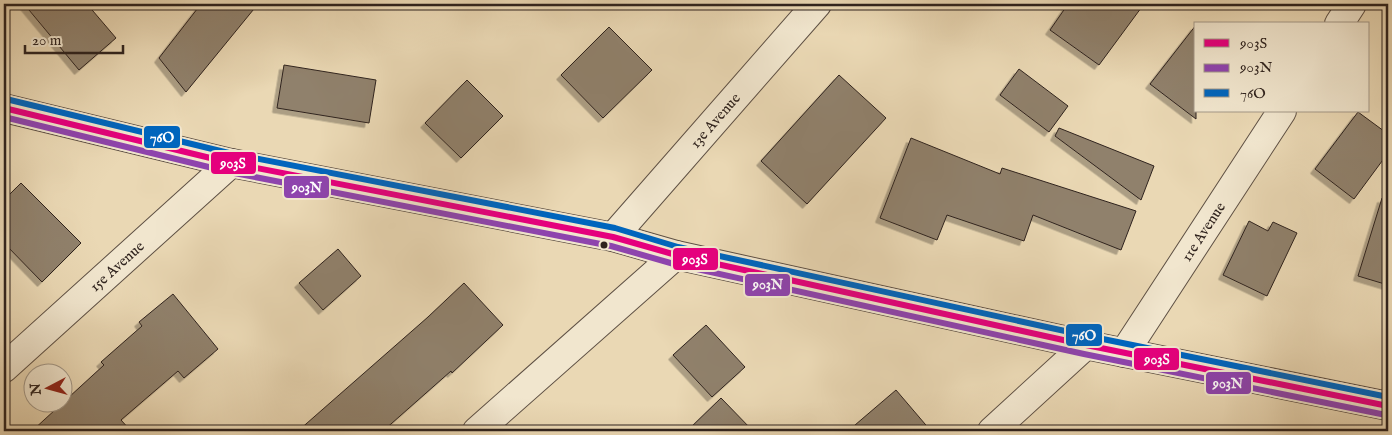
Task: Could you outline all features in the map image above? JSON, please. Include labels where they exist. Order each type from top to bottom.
[{"type":"street","name":"13e Avenue","points":[[612,237],[817,4]]},
{"type":"street","points":[[1340,22],[1352,4]]},
{"type":"street","points":[[4,108],[231,164],[612,237],[676,255],[1086,345],[1388,406]]},
{"type":"street","name":"11e Avenue","points":[[1124,353],[1281,112]]},
{"type":"street","name":"15e Avenue","points":[[4,368],[231,164]]},
{"type":"street","points":[[477,431],[676,255]]},
{"type":"street","points":[[992,431],[1086,345]]},
{"type":"building","points":[[24,4],[87,4],[116,38],[79,70]]},
{"type":"building","points":[[201,4],[258,4],[186,92],[159,58]]},
{"type":"building","points":[[1068,4],[1144,4],[1099,65],[1050,30]]},
{"type":"building","points":[[609,27],[652,70],[603,118],[561,75]]},
{"type":"building","points":[[1194,28],[1194,112],[1196,112],[1196,119],[1150,84]]},
{"type":"building","points":[[284,65],[376,80],[369,123],[277,108]]},
{"type":"building","points":[[1019,69],[1068,106],[1049,132],[1000,95]]},
{"type":"building","points":[[839,75],[886,118],[807,204],[761,161]]},
{"type":"building","points":[[467,80],[503,116],[461,158],[425,123]]},
{"type":"building","points":[[1358,112],[1388,134],[1388,153],[1354,199],[1315,169]]},
{"type":"building","points":[[1059,128],[1154,166],[1141,200],[1055,136]]},
{"type":"building","points":[[911,138],[1000,174],[1002,168],[1136,211],[1121,250],[1033,215],[1024,241],[947,215],[937,240],[880,218]]},
{"type":"building","points":[[21,183],[81,243],[42,282],[4,243],[4,200]]},
{"type":"building","points":[[1382,198],[1388,199],[1388,285],[1358,276]]},
{"type":"building","points":[[1249,221],[1268,231],[1273,222],[1297,233],[1267,296],[1223,275]]},
{"type":"building","points":[[338,249],[361,276],[323,310],[299,283]]},
{"type":"building","points":[[464,283],[503,325],[452,373],[451,371],[383,431],[298,431],[428,317]]},
{"type":"building","points":[[173,294],[218,349],[184,378],[178,371],[121,420],[131,431],[32,431],[53,412],[72,412],[72,394],[104,365],[101,362],[142,326],[139,322]]},
{"type":"building","points":[[706,325],[745,367],[712,397],[673,355]]},
{"type":"building","points":[[896,390],[931,431],[848,431]]},
{"type":"building","points":[[721,398],[753,431],[687,431]]},
{"type":"transit line","name":"76O","points":[[6,99],[233,154],[615,228],[678,247],[1088,336],[1388,397]]},
{"type":"transit line","name":"903S","points":[[4,108],[231,163],[613,237],[676,255],[1086,345],[1388,406]]},
{"type":"transit line","name":"903N","points":[[4,117],[229,172],[611,246],[674,264],[1084,354],[1386,415]]}]
